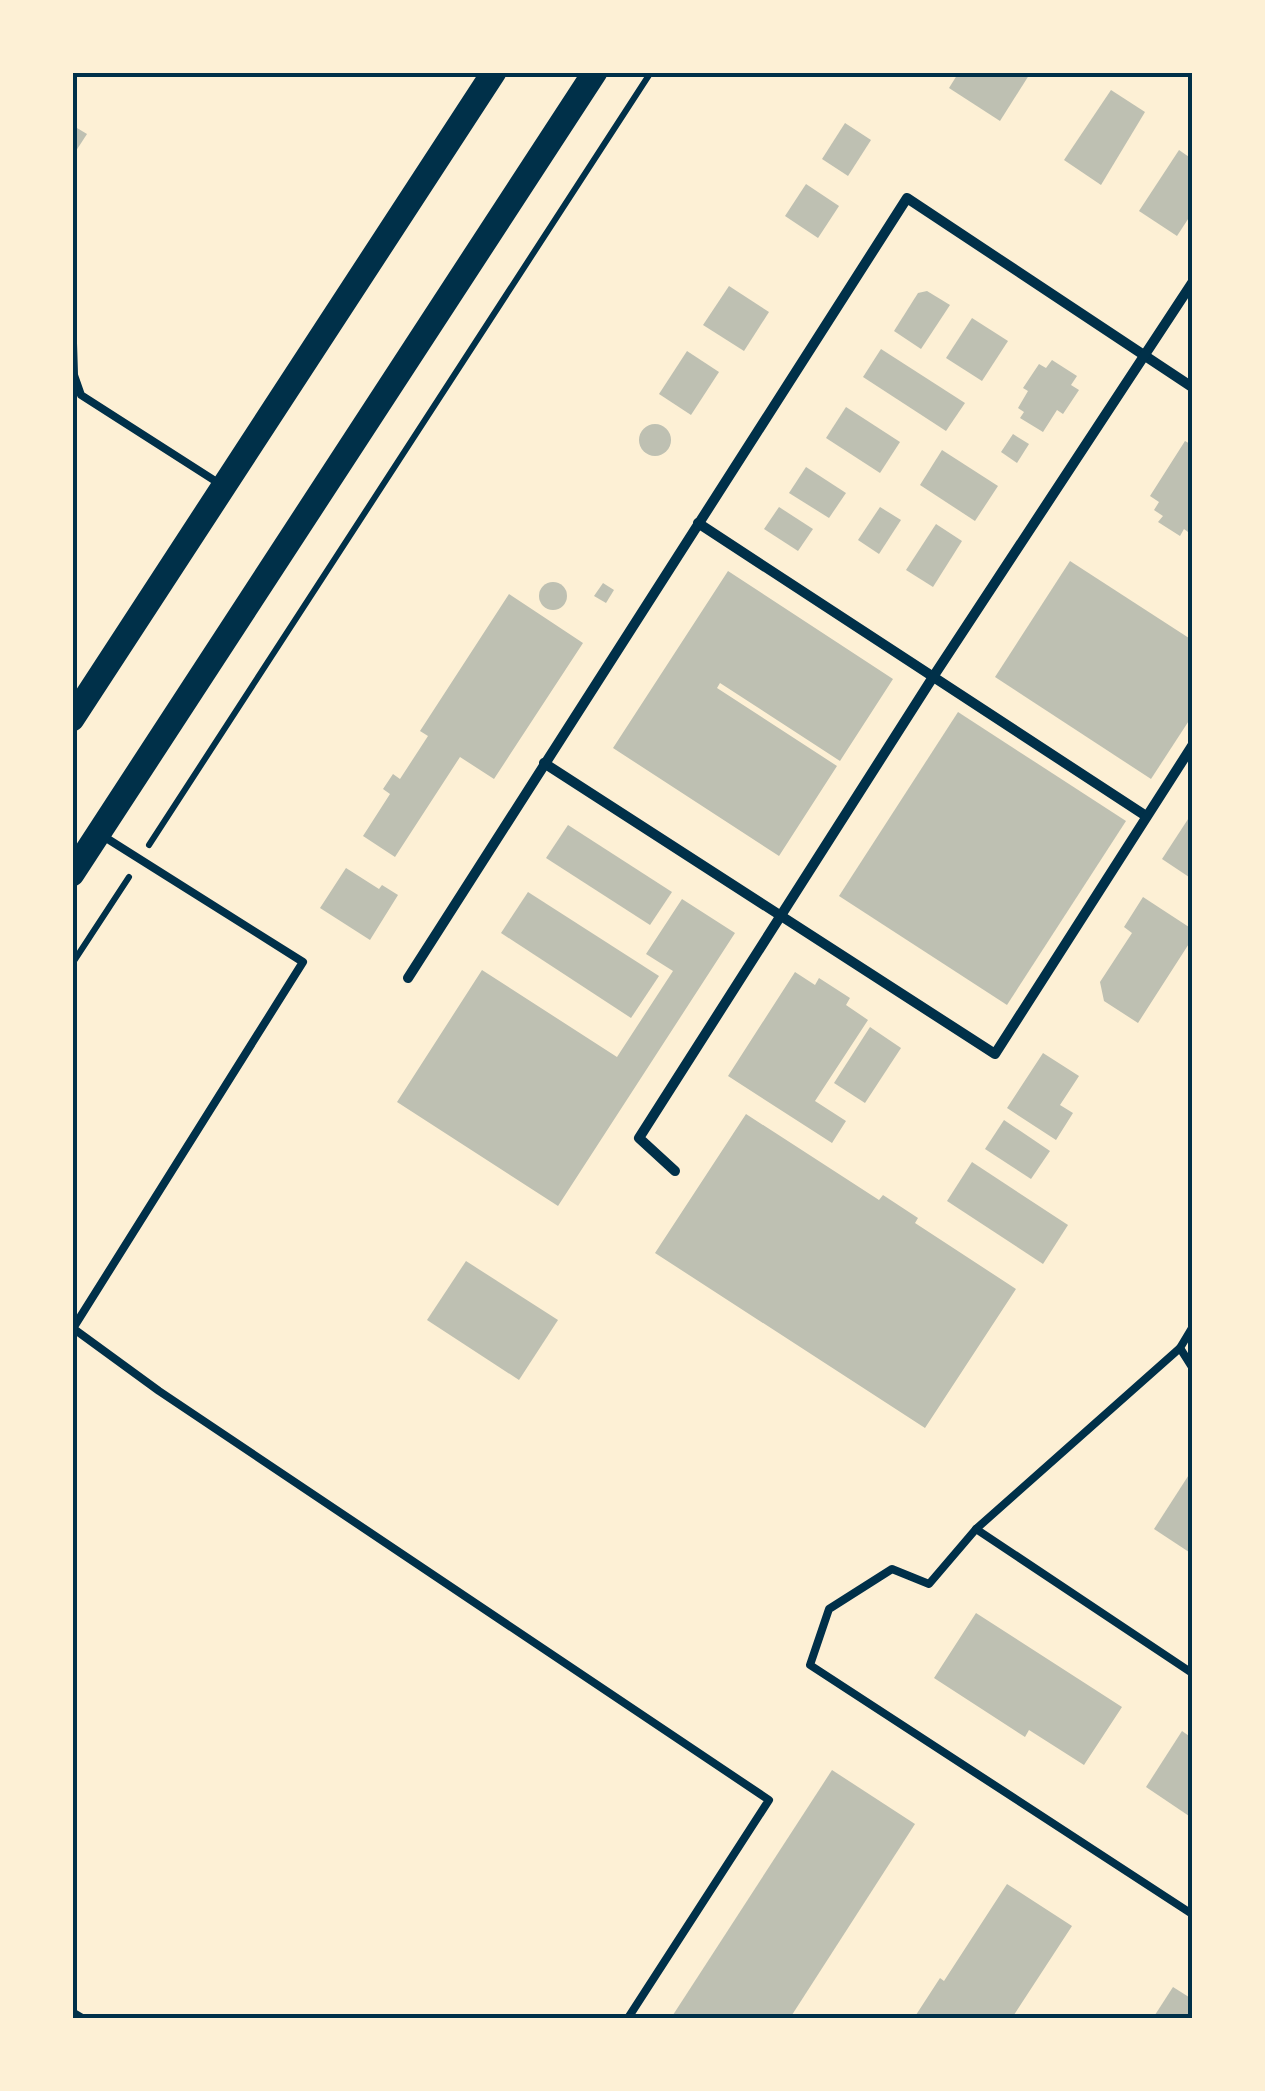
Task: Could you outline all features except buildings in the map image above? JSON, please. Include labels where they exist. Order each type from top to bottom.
[{"type":"main road","points":[[72,718],[494,72]]},
{"type":"main road","points":[[72,874],[595,72]]},
{"type":"street","points":[[408,978],[907,198],[1192,387]]},
{"type":"street","points":[[674,1171],[639,1138],[933,677],[1192,283]]},
{"type":"street","points":[[698,523],[1146,816]]},
{"type":"street","points":[[544,763],[995,1054],[1192,746]]},
{"type":"lane","points":[[72,312],[74,375],[81,395],[224,486]]},
{"type":"lane","points":[[99,834],[303,962],[73,1330],[769,1800],[628,2018]]},
{"type":"lane","points":[[1192,1328],[1180,1348],[976,1529],[929,1584],[892,1569],[829,1609],[810,1665],[1192,1914]]},
{"type":"lane","points":[[1180,1348],[1192,1367]]},
{"type":"lane","points":[[976,1529],[1192,1673]]},
{"type":"lane","points":[[72,2012],[82,2018]]},
{"type":"path","points":[[72,964],[651,72]]}]
